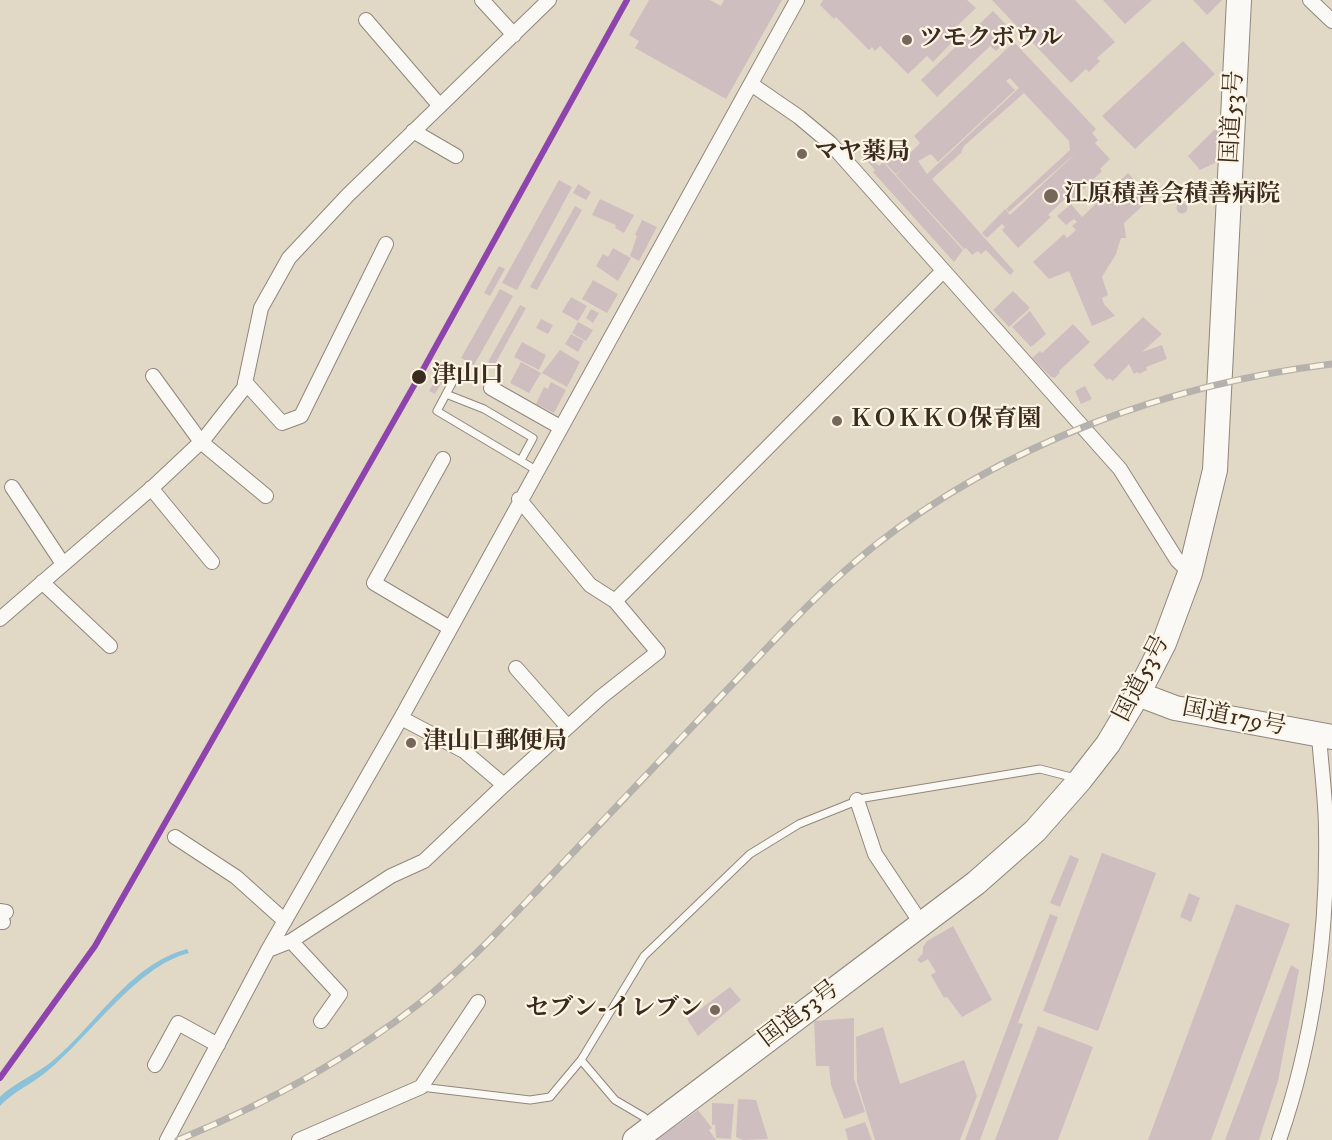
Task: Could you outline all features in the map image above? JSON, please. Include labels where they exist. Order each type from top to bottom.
[{"type":"highway","name":"国道53号","points":[[644,1134],[976,883],[1035,831],[1108,744],[1138,694],[1164,643],[1190,573],[1215,470],[1239,0]]},
{"type":"highway","name":"国道179号","points":[[1138,694],[1175,708],[1325,736]]},
{"type":"street","points":[[482,0],[514,35]]},
{"type":"street","points":[[0,619],[201,442],[244,388],[261,308],[289,258],[413,131],[549,0]]},
{"type":"street","points":[[167,1140],[268,950],[401,718],[519,499],[797,0]]},
{"type":"street","points":[[1310,0],[1332,21]]},
{"type":"street","points":[[366,20],[440,106]]},
{"type":"street","points":[[751,84],[800,117],[830,143],[1120,469],[1177,560],[1190,573]]},
{"type":"street","points":[[413,131],[456,156]]},
{"type":"street","points":[[245,382],[282,423],[301,417],[386,244]]},
{"type":"street","points":[[615,601],[943,271]]},
{"type":"street","points":[[153,376],[201,442],[266,496]]},
{"type":"street","points":[[491,388],[560,427]]},
{"type":"street","points":[[443,459],[374,583],[450,628]]},
{"type":"street","points":[[12,487],[63,564]]},
{"type":"street","points":[[151,488],[212,562]]},
{"type":"street","points":[[268,950],[291,941],[391,876],[424,861],[568,727],[658,652],[615,601],[590,585],[519,499]]},
{"type":"street","points":[[42,582],[110,646]]},
{"type":"street","points":[[516,668],[568,727]]},
{"type":"street","points":[[401,718],[464,751],[504,785]]},
{"type":"street","points":[[1279,1140],[1288,1115],[1311,1016],[1319,961],[1324,905],[1325,736]]},
{"type":"street","points":[[857,800],[875,854],[921,923]]},
{"type":"street","points":[[175,837],[236,877],[285,921]]},
{"type":"street","points":[[291,941],[340,994],[321,1021]]},
{"type":"street","points":[[299,1140],[421,1087],[478,1002]]},
{"type":"street","points":[[154,1065],[178,1023],[218,1045]]},
{"type":"lane","points":[[459,370],[436,411],[536,470]]},
{"type":"lane","points":[[446,394],[484,409],[532,438],[521,460]]},
{"type":"lane","points":[[421,1087],[530,1100],[550,1097],[581,1060],[644,956],[750,854],[799,824],[857,800],[1040,769],[1069,774],[1080,780]]},
{"type":"lane","points":[[581,1060],[615,1100],[644,1117],[644,1134]]},
{"type":"water","points":[[187,949],[189,953],[169,960],[150,972],[113,1005],[61,1059],[0,1106],[0,1097],[4,1093],[50,1063],[130,983],[166,957]]},
{"type":"building","points":[[649,0],[710,0],[721,6],[724,0],[782,0],[726,99],[635,48],[639,41],[629,35]]},
{"type":"building","name":"ツモクボウル","points":[[823,0],[967,0],[976,8],[956,27],[961,33],[933,62],[927,56],[908,74],[880,46],[875,51],[872,47],[869,50],[836,17],[834,19],[820,5]]},
{"type":"building","points":[[992,0],[1075,0],[1115,42],[1097,58],[1100,61],[1089,72],[1086,69],[1071,83]]},
{"type":"building","points":[[1103,0],[1152,0],[1125,24]]},
{"type":"building","points":[[1193,0],[1222,0],[1207,15]]},
{"type":"building","points":[[993,11],[1015,34],[996,51],[990,46],[937,97],[921,80]]},
{"type":"building","points":[[1183,41],[1215,74],[1135,149],[1102,116]]},
{"type":"building","points":[[1014,42],[1096,129],[1092,133],[1098,140],[1095,143],[1110,159],[1100,169],[1102,171],[1072,200],[1068,196],[1048,215],[1051,217],[1018,248],[1002,230],[1005,227],[1002,224],[987,238],[982,233],[1005,209],[1010,215],[1078,151],[1009,212],[1006,209],[1070,150],[1069,141],[1024,93],[964,146],[961,153],[932,179],[1014,271],[1010,275],[986,250],[981,254],[978,251],[972,255],[966,248],[964,249],[896,175],[904,168],[896,174],[880,158],[896,143],[909,157],[905,152],[907,149],[910,153],[920,143],[914,136]],"holes":[[[1010,78],[1019,88],[927,174],[918,161],[931,154],[938,162],[1015,90],[1006,81]]]},
{"type":"building","points":[[1214,130],[1221,130],[1221,160],[1200,170],[1188,156]]},
{"type":"building","points":[[872,159],[879,166],[883,162],[963,250],[954,262],[873,172],[875,170],[868,162]]},
{"type":"building","points":[[1128,173],[1151,198],[1124,223],[1126,238],[1121,238],[1116,254],[1102,277],[1108,295],[1102,298],[1104,304],[1115,316],[1092,326],[1069,271],[1049,279],[1033,262],[1064,234],[1067,238],[1076,230],[1072,226],[1077,222],[1074,219],[1066,225],[1057,216],[1071,204],[1082,217]]},
{"type":"building","points":[[559,180],[572,187],[517,290],[502,283]]},
{"type":"building","points":[[578,184],[591,192],[586,200],[573,193]]},
{"type":"building","points":[[600,199],[634,215],[624,233],[615,228],[616,225],[592,215]]},
{"type":"building","points":[[1182,202],[1188,208],[1182,214],[1176,208]]},
{"type":"building","points":[[575,206],[582,210],[537,290],[530,287]]},
{"type":"building","points":[[642,220],[657,227],[639,261],[630,256],[637,236],[635,235]]},
{"type":"building","points":[[613,248],[631,258],[618,281],[596,266],[603,254],[608,257]]},
{"type":"building","points":[[499,266],[505,269],[490,296],[484,293]]},
{"type":"building","points":[[593,280],[618,294],[607,313],[582,299]]},
{"type":"building","points":[[500,289],[513,296],[474,365],[461,358]]},
{"type":"building","points":[[1013,291],[1030,308],[1009,327],[993,310]]},
{"type":"building","points":[[571,297],[587,306],[578,321],[562,312]]},
{"type":"building","points":[[520,305],[526,308],[494,366],[488,362]]},
{"type":"building","points":[[591,309],[599,313],[593,323],[586,318]]},
{"type":"building","points":[[1030,311],[1046,334],[1031,347],[1012,327]]},
{"type":"building","points":[[1143,317],[1162,334],[1142,352],[1162,345],[1167,359],[1146,367],[1147,370],[1139,374],[1138,372],[1134,374],[1129,364],[1113,381],[1109,378],[1107,380],[1093,365]]},
{"type":"building","points":[[541,319],[553,325],[548,334],[536,328]]},
{"type":"building","points":[[578,322],[593,330],[586,341],[572,333]]},
{"type":"building","points":[[1073,324],[1090,342],[1059,371],[1055,378],[1051,377],[1032,358],[1040,351],[1042,353]]},
{"type":"building","points":[[571,334],[584,341],[578,352],[565,344]]},
{"type":"building","points":[[522,342],[546,355],[539,370],[514,357]]},
{"type":"building","points":[[560,350],[580,362],[567,387],[542,373]]},
{"type":"building","points":[[521,362],[541,373],[529,393],[510,383]]},
{"type":"building","points":[[436,379],[442,382],[435,394],[429,391]]},
{"type":"building","points":[[551,382],[566,390],[554,413],[536,404],[544,387],[548,389]]},
{"type":"building","points":[[1085,386],[1092,399],[1081,404],[1075,391]]},
{"type":"building","points":[[1102,853],[1156,873],[1098,1031],[1043,1011]]},
{"type":"building","points":[[1070,855],[1079,859],[1060,907],[1050,903]]},
{"type":"building","points":[[1189,893],[1200,898],[1191,922],[1180,917]]},
{"type":"building","points":[[1236,904],[1290,924],[1211,1140],[1148,1140]]},
{"type":"building","points":[[1050,914],[1058,917],[1018,1023],[1023,1024],[980,1140],[965,1140]]},
{"type":"building","points":[[953,926],[992,1000],[962,1017],[947,997],[944,998],[931,975],[936,972],[928,959],[921,963],[917,960],[923,953],[923,947],[927,941]]},
{"type":"building","points":[[1291,965],[1299,970],[1278,1081],[1259,1140],[1225,1140]]},
{"type":"building","name":"セブン-イレブン","points":[[730,987],[741,1000],[698,1036],[687,1019]]},
{"type":"building","points":[[854,1018],[854,1079],[865,1112],[844,1119],[831,1085],[829,1066],[816,1066],[814,1021]]},
{"type":"building","points":[[1038,1026],[1093,1047],[1058,1140],[995,1140]]},
{"type":"building","points":[[883,1027],[900,1084],[964,1060],[977,1096],[960,1140],[875,1140],[857,1082],[856,1037]]},
{"type":"building","points":[[738,1099],[756,1100],[768,1139],[743,1140],[736,1137]]},
{"type":"building","points":[[712,1103],[734,1104],[731,1139],[716,1138],[715,1125],[712,1125]]},
{"type":"building","points":[[698,1110],[712,1128],[709,1130],[716,1140],[656,1140]]},
{"type":"building","points":[[865,1122],[872,1140],[848,1140],[845,1129]]},
{"type":"railway","points":[[178,1140],[241,1112],[304,1080],[363,1044],[437,989],[502,927],[815,599],[873,547],[924,510],[977,478],[1033,449],[1090,424],[1210,387],[1271,373],[1332,364]]},
{"type":"transit line","points":[[0,1078],[95,946],[420,375],[627,0]]},
{"type":"place","name":"ツモクボウル","points":[[907,40]]},
{"type":"place","name":"マヤ薬局","points":[[802,154]]},
{"type":"place","name":"江原積善会積善病院","points":[[1051,196]]},
{"type":"place","name":"津山口","points":[[419,377]]},
{"type":"place","name":"ＫＯＫＫＯ保育園","points":[[837,421]]},
{"type":"place","name":"津山口郵便局","points":[[411,743]]},
{"type":"place","name":"セブン-イレブン","points":[[715,1010]]}]
